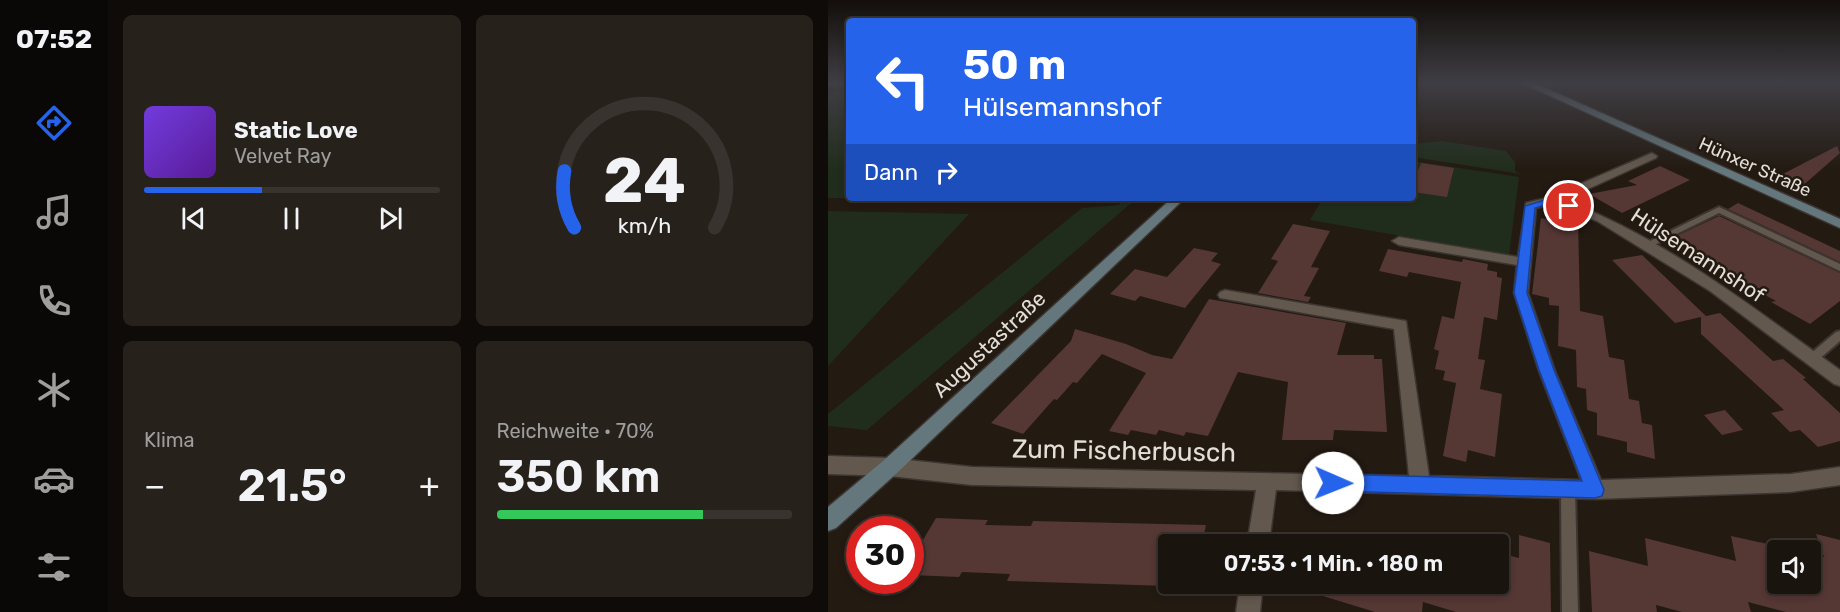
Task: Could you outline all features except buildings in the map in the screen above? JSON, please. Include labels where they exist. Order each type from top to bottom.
[{"type":"main road","name":"Hünxer Straße","points":[[1590,112],[1840,224]]},
{"type":"main road","name":"Augustastraße","points":[[828,521],[890,467],[1176,201]]},
{"type":"street","points":[[1595,490],[1546,370],[1521,293],[1522,262],[1530,206],[1554,200],[1652,156]]},
{"type":"street","name":"Hülsemannshof","points":[[1554,200],[1601,218],[1647,245],[1715,288],[1840,379]]},
{"type":"street","points":[[1399,241],[1522,262]]},
{"type":"street","points":[[1225,295],[1401,325],[1420,485]]},
{"type":"street","name":"Zum Fischerbusch","points":[[828,465],[890,467],[972,476],[1267,481],[1569,490],[1791,483],[1840,476]]},
{"type":"street","points":[[1259,534],[1267,481]]},
{"type":"street","points":[[1248,612],[1251,594]]},
{"type":"lane","points":[[1647,245],[1719,210],[1840,268]]},
{"type":"lane","points":[[1813,358],[1840,335]]},
{"type":"lane","points":[[1569,490],[1570,612]]},
{"type":"green space","points":[[828,112],[846,112],[846,198],[828,198]]},
{"type":"green space","points":[[1442,141],[1506,151],[1515,162],[1515,171],[1521,174],[1416,157],[1416,144]]},
{"type":"green space","points":[[1416,161],[1519,177],[1509,255],[1310,220],[1321,201],[1416,201]]},
{"type":"green space","points":[[1121,201],[1134,201],[867,430],[828,426],[828,414],[1082,208],[1119,205]]},
{"type":"green space","points":[[828,211],[969,214],[828,366]]},
{"type":"route","points":[[1333,483],[1595,490],[1546,370],[1521,293],[1523,255],[1530,206],[1554,200],[1569,206]]}]
